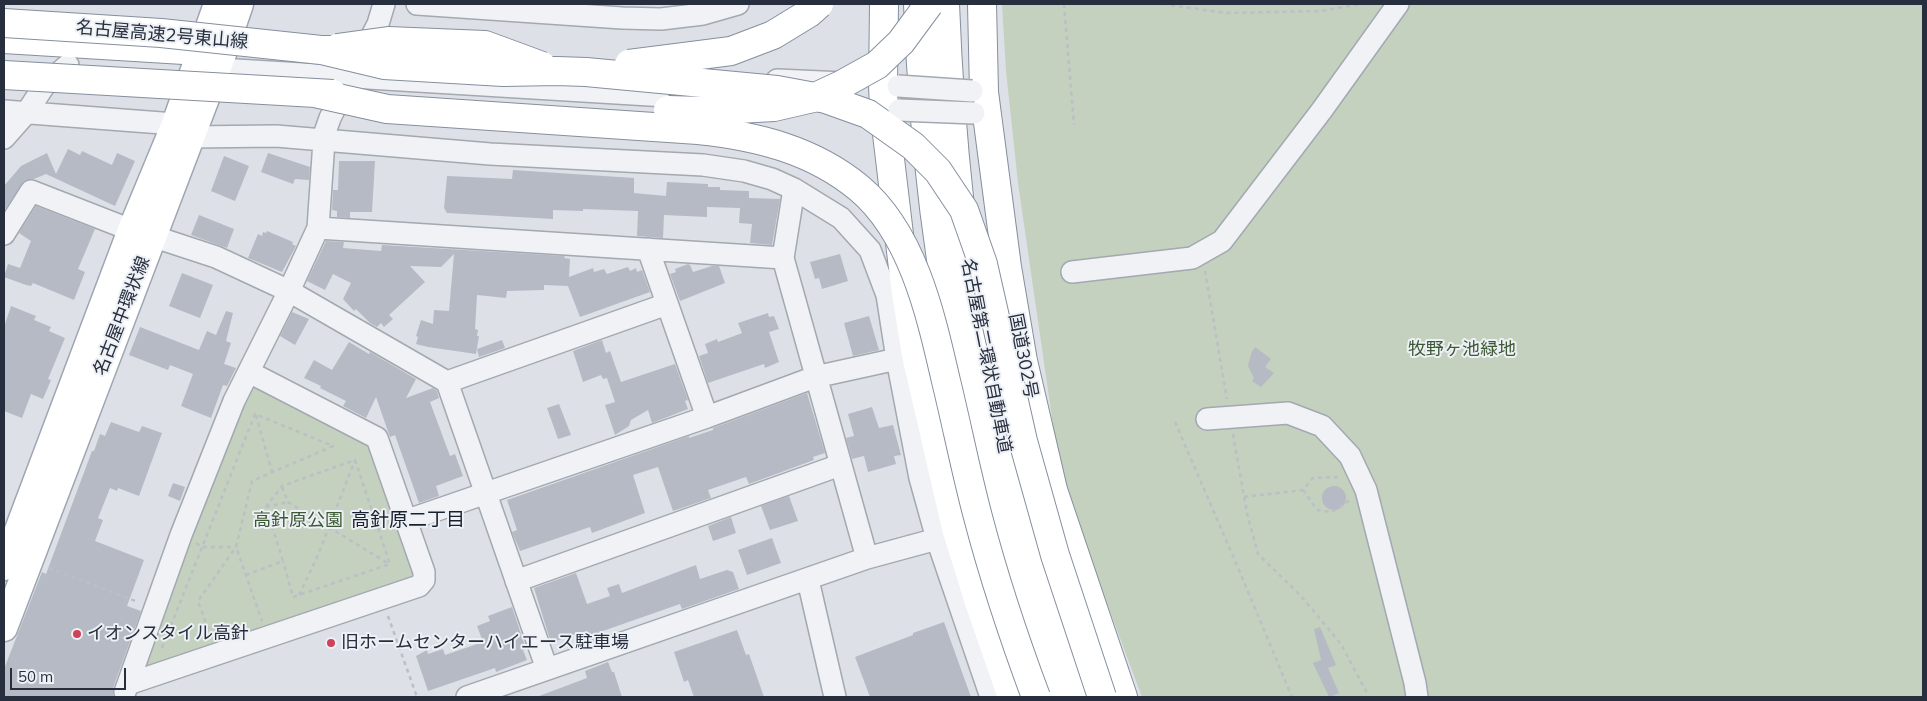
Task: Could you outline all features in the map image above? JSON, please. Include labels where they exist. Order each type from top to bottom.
[{"type":"highway","points":[[586,72],[630,64],[731,51],[773,35],[809,13],[819,4]]},
{"type":"highway","points":[[884,4],[906,293],[918,364],[956,528],[980,606],[1012,697]]},
{"type":"highway","name":"名古屋第二環状自動車道","points":[[918,4],[921,73],[934,201],[948,306],[967,397],[991,491],[1056,697]]},
{"type":"highway","points":[[4,75],[558,107],[701,111],[774,107],[813,98],[841,86],[877,65],[901,42],[929,4]]},
{"type":"highway","name":"名古屋第二環状自動車道","points":[[945,4],[956,167],[972,295],[989,391],[1012,486],[1043,591],[1081,697]]},
{"type":"highway","name":"国道302号","points":[[982,4],[979,102],[1023,361],[1053,490],[1123,697]]},
{"type":"highway","name":"名古屋高速2号東山線","points":[[4,23],[161,32],[321,50],[384,66],[503,72],[586,72]]},
{"type":"highway","points":[[4,39],[142,54],[174,62],[209,60]]},
{"type":"highway","points":[[4,53],[142,54]]},
{"type":"highway","points":[[586,72],[777,90],[826,99],[868,114],[913,146],[938,171],[964,210],[983,264],[1028,460],[1055,555],[1102,697]]},
{"type":"highway","points":[[315,93],[387,108],[733,134],[770,142],[818,160],[860,189],[888,220],[908,255],[931,319],[978,518],[1020,653],[1036,697]]},
{"type":"main road","name":"名古屋中環状線","points":[[209,60],[217,4]]},
{"type":"main road","name":"名古屋中環状線","points":[[4,567],[142,233],[209,60],[240,4]]},
{"type":"main road","name":"名古屋中環状線","points":[[4,628],[142,233]]},
{"type":"street","points":[[125,691],[234,401],[289,292],[318,228],[323,141],[330,118],[378,24],[384,4]]},
{"type":"street","points":[[417,4],[661,19],[703,14],[738,4]]},
{"type":"street","points":[[1072,272],[1192,258],[1222,241],[1322,110],[1398,4]]},
{"type":"street","points":[[209,60],[360,58],[891,98]]},
{"type":"street","points":[[209,60],[350,78],[979,102]]},
{"type":"street","points":[[4,138],[27,112],[44,86],[68,65]]},
{"type":"street","points":[[4,111],[183,130],[490,154],[703,166],[744,171],[794,189],[841,218],[870,250],[886,295],[896,359],[920,478],[937,539],[991,697]]},
{"type":"street","points":[[794,189],[782,258],[867,558]]},
{"type":"street","points":[[4,234],[31,191],[142,233],[216,257],[289,292],[447,382],[547,669]]},
{"type":"street","points":[[318,228],[782,258]]},
{"type":"street","points":[[648,249],[707,417]]},
{"type":"street","points":[[447,382],[667,304]]},
{"type":"street","points":[[405,522],[707,417],[815,376],[896,359]]},
{"type":"street","points":[[125,691],[267,637],[419,586],[424,580],[424,572],[377,438],[249,372]]},
{"type":"street","points":[[1207,419],[1288,413],[1322,426],[1350,456],[1366,490],[1417,697]]},
{"type":"street","points":[[516,581],[840,465]]},
{"type":"street","points":[[467,697],[867,558],[937,539]]},
{"type":"street","points":[[808,580],[831,696]]},
{"type":"path","points":[[1064,4],[1074,124]]},
{"type":"path","points":[[1163,4],[1226,13],[1321,11],[1361,4]]},
{"type":"path","points":[[1202,253],[1227,399]]},
{"type":"path","points":[[255,414],[272,472]]},
{"type":"path","points":[[203,640],[211,637],[198,601],[236,547],[252,481],[333,446],[255,414]]},
{"type":"path","points":[[168,651],[160,654],[255,414]]},
{"type":"path","points":[[1175,422],[1292,697]]},
{"type":"path","points":[[1232,428],[1244,497],[1258,554],[1301,596],[1341,644],[1369,697]]},
{"type":"path","points":[[266,507],[282,486],[356,460]]},
{"type":"path","points":[[299,595],[318,555],[356,460]]},
{"type":"path","points":[[356,460],[390,564]]},
{"type":"path","points":[[1244,497],[1303,490],[1313,478],[1345,477]]},
{"type":"path","points":[[282,486],[288,502],[390,564]]},
{"type":"path","points":[[1303,490],[1317,510],[1332,512],[1352,499]]},
{"type":"path","points":[[266,507],[288,502]]},
{"type":"path","points":[[266,507],[293,597],[390,564]]},
{"type":"path","points":[[202,547],[236,547]]},
{"type":"path","points":[[236,547],[267,637]]},
{"type":"path","points":[[29,560],[155,608]]},
{"type":"path","points":[[246,575],[283,561]]},
{"type":"path","points":[[385,607],[417,697]]},
{"type":"green space","name":"牧野ヶ池緑地","points":[[1002,4],[1923,4],[1923,697],[1142,697],[1061,480],[1018,183],[1006,71]]},
{"type":"green space","name":"高針原公園","points":[[248,384],[256,384],[372,444],[418,573],[414,582],[151,672],[143,663]]},
{"type":"building","points":[[68,149],[80,155],[82,151],[112,165],[117,153],[135,161],[115,206],[46,174],[24,181],[4,211],[4,186],[21,166],[47,153],[56,174]]},
{"type":"building","points":[[268,153],[310,167],[309,180],[295,179],[293,184],[261,172]]},
{"type":"building","points":[[224,156],[249,166],[235,201],[211,191]]},
{"type":"building","points":[[339,161],[375,161],[372,212],[350,212],[350,218],[337,217],[337,211],[332,210],[333,190],[338,190]]},
{"type":"building","points":[[513,170],[634,178],[634,193],[666,196],[667,182],[708,184],[708,187],[720,187],[720,190],[749,191],[749,198],[780,199],[772,245],[750,243],[752,224],[739,223],[740,208],[707,207],[707,217],[664,215],[663,238],[637,236],[638,211],[553,210],[553,219],[447,213],[444,208],[447,176],[512,179]]},
{"type":"building","points":[[36,206],[95,229],[78,269],[85,272],[74,300],[33,283],[31,286],[26,285],[4,277],[8,264],[20,268],[31,241],[19,233]]},
{"type":"building","points":[[199,215],[234,229],[227,248],[191,235]]},
{"type":"building","points":[[267,231],[293,242],[292,244],[296,246],[282,272],[248,258],[258,234],[262,236],[263,232],[266,233]]},
{"type":"building","points":[[326,241],[344,242],[343,248],[381,251],[382,245],[565,256],[564,258],[570,259],[569,277],[593,268],[594,272],[604,269],[607,274],[628,267],[630,271],[636,268],[637,272],[642,270],[650,292],[580,317],[568,286],[544,285],[544,290],[507,291],[506,298],[477,295],[475,329],[478,330],[477,336],[479,336],[476,354],[428,347],[416,344],[418,337],[416,336],[421,320],[433,324],[434,310],[449,311],[454,254],[441,267],[410,266],[425,282],[389,315],[393,319],[384,327],[381,323],[377,327],[370,323],[356,309],[354,311],[343,299],[351,283],[333,274],[325,290],[307,281]]},
{"type":"building","points":[[840,254],[848,281],[822,289],[819,278],[815,279],[810,262]]},
{"type":"building","points":[[688,264],[693,272],[712,266],[719,266],[725,283],[680,301],[670,274],[676,272],[675,269]]},
{"type":"building","points":[[182,273],[213,285],[200,318],[169,306]]},
{"type":"building","points":[[11,306],[36,316],[34,320],[51,327],[49,331],[65,338],[48,379],[51,380],[43,399],[31,394],[22,418],[4,411],[4,327]]},
{"type":"building","points":[[226,311],[233,313],[226,341],[231,343],[224,364],[236,368],[227,386],[223,385],[211,418],[181,406],[193,374],[170,365],[168,370],[129,355],[140,327],[199,350],[207,331],[216,335]]},
{"type":"building","points":[[292,312],[309,319],[295,345],[280,336]]},
{"type":"building","points":[[768,313],[769,317],[774,316],[779,329],[769,332],[779,362],[765,368],[764,364],[708,383],[699,356],[708,353],[705,344],[717,339],[718,342],[742,333],[738,323]]},
{"type":"building","points":[[869,316],[879,350],[853,356],[844,323]]},
{"type":"building","points":[[502,340],[505,348],[479,357],[477,349]]},
{"type":"building","points":[[602,340],[606,353],[610,351],[621,382],[675,364],[688,400],[685,401],[688,409],[652,423],[648,410],[631,420],[629,426],[615,435],[605,405],[615,402],[607,378],[603,379],[601,375],[583,382],[573,351]]},
{"type":"building","points":[[349,342],[416,379],[406,398],[433,388],[437,391],[439,398],[430,402],[450,456],[455,454],[463,476],[436,486],[439,496],[419,503],[395,435],[390,437],[376,397],[366,418],[343,406],[346,401],[304,378],[314,360],[332,370]]},
{"type":"building","points":[[1255,347],[1271,359],[1265,367],[1274,373],[1261,387],[1252,381],[1254,378],[1248,366]]},
{"type":"building","points":[[807,393],[825,453],[813,457],[814,460],[749,484],[746,477],[708,490],[711,498],[673,511],[658,467],[633,475],[645,513],[592,533],[590,527],[520,551],[512,532],[517,530],[507,500],[689,436],[689,438],[713,430],[713,428]]},
{"type":"building","points":[[559,404],[571,435],[558,439],[547,408]]},
{"type":"building","points":[[872,407],[879,428],[893,425],[901,455],[894,456],[896,464],[868,472],[864,456],[852,459],[846,438],[854,436],[848,414]]},
{"type":"building","points":[[111,422],[139,432],[142,426],[162,433],[139,496],[118,488],[117,491],[110,488],[98,518],[103,520],[95,541],[144,560],[127,606],[141,611],[113,688],[113,697],[4,697],[4,669],[42,572],[46,574],[92,451],[94,451],[100,434],[105,436]]},
{"type":"building","points":[[173,483],[185,487],[180,501],[168,496]]},
{"type":"building","points":[[1334,486],[1339,487],[1345,493],[1345,503],[1339,509],[1334,510],[1329,509],[1323,503],[1322,498],[1323,493],[1329,487]]},
{"type":"building","points":[[789,496],[798,521],[770,530],[761,506]]},
{"type":"building","points":[[731,517],[736,533],[713,541],[708,526]]},
{"type":"building","points":[[772,538],[781,563],[747,575],[738,550]]},
{"type":"building","points":[[696,565],[700,579],[727,570],[733,572],[739,589],[682,609],[680,604],[600,632],[602,637],[585,643],[581,632],[551,643],[534,588],[576,573],[587,604],[610,596],[607,588],[619,584],[622,593]]},
{"type":"building","points":[[512,607],[526,649],[523,650],[527,660],[496,672],[495,668],[428,691],[416,656],[427,650],[428,654],[443,649],[445,655],[483,642],[477,626],[490,621],[488,616]]},
{"type":"building","points":[[944,622],[971,697],[870,697],[855,657]]},
{"type":"building","points":[[1320,627],[1336,665],[1328,668],[1339,693],[1330,697],[1313,663],[1321,660],[1314,629]]},
{"type":"building","points":[[737,630],[746,655],[749,654],[764,697],[694,697],[688,680],[684,682],[674,652]]},
{"type":"building","points":[[608,662],[612,672],[614,672],[622,697],[539,697],[587,678],[585,671]]},
{"type":"place","name":"イオンスタイル高針","points":[[77,634]]},
{"type":"place","name":"旧ホームセンターハイエース駐車場","points":[[331,643]]},
{"type":"district","name":"高針原二丁目","points":[[408,520]]}]
